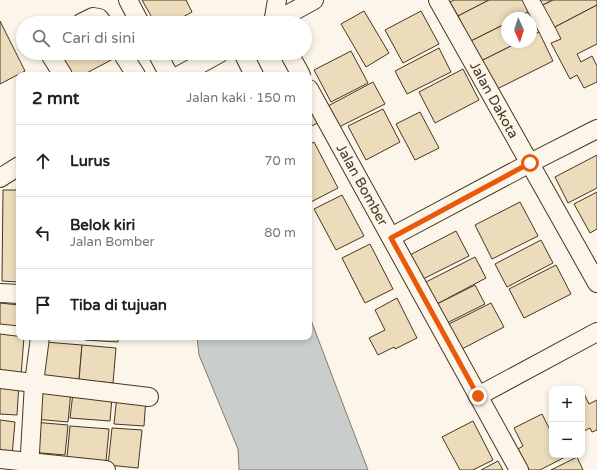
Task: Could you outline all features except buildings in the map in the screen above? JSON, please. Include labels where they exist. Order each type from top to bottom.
[{"type":"lane","points":[[128,0],[136,16]]},
{"type":"lane","points":[[273,16],[276,0]]},
{"type":"lane","points":[[285,16],[314,0]]},
{"type":"lane","name":"Jalan Dakota","points":[[438,0],[597,283]]},
{"type":"lane","points":[[53,60],[61,72]]},
{"type":"lane","points":[[126,60],[134,72]]},
{"type":"lane","points":[[161,60],[167,72]]},
{"type":"lane","points":[[185,72],[207,60]]},
{"type":"lane","points":[[246,60],[252,72]]},
{"type":"lane","points":[[293,60],[300,72]]},
{"type":"lane","name":"Jalan Bomber","points":[[312,94],[519,470]]},
{"type":"lane","points":[[391,238],[530,163],[597,129]]},
{"type":"lane","points":[[0,178],[16,168]]},
{"type":"lane","points":[[0,293],[16,294]]},
{"type":"lane","points":[[478,396],[597,332]]},
{"type":"lane","points":[[29,466],[34,382],[40,340]]},
{"type":"lane","points":[[0,379],[149,397]]},
{"type":"lane","points":[[0,459],[29,466],[106,470]]},
{"type":"shaded area","points":[[312,323],[368,470],[239,470],[238,449],[199,355],[197,340],[312,340]]},
{"type":"route","points":[[478,396],[391,238],[530,163]]}]
